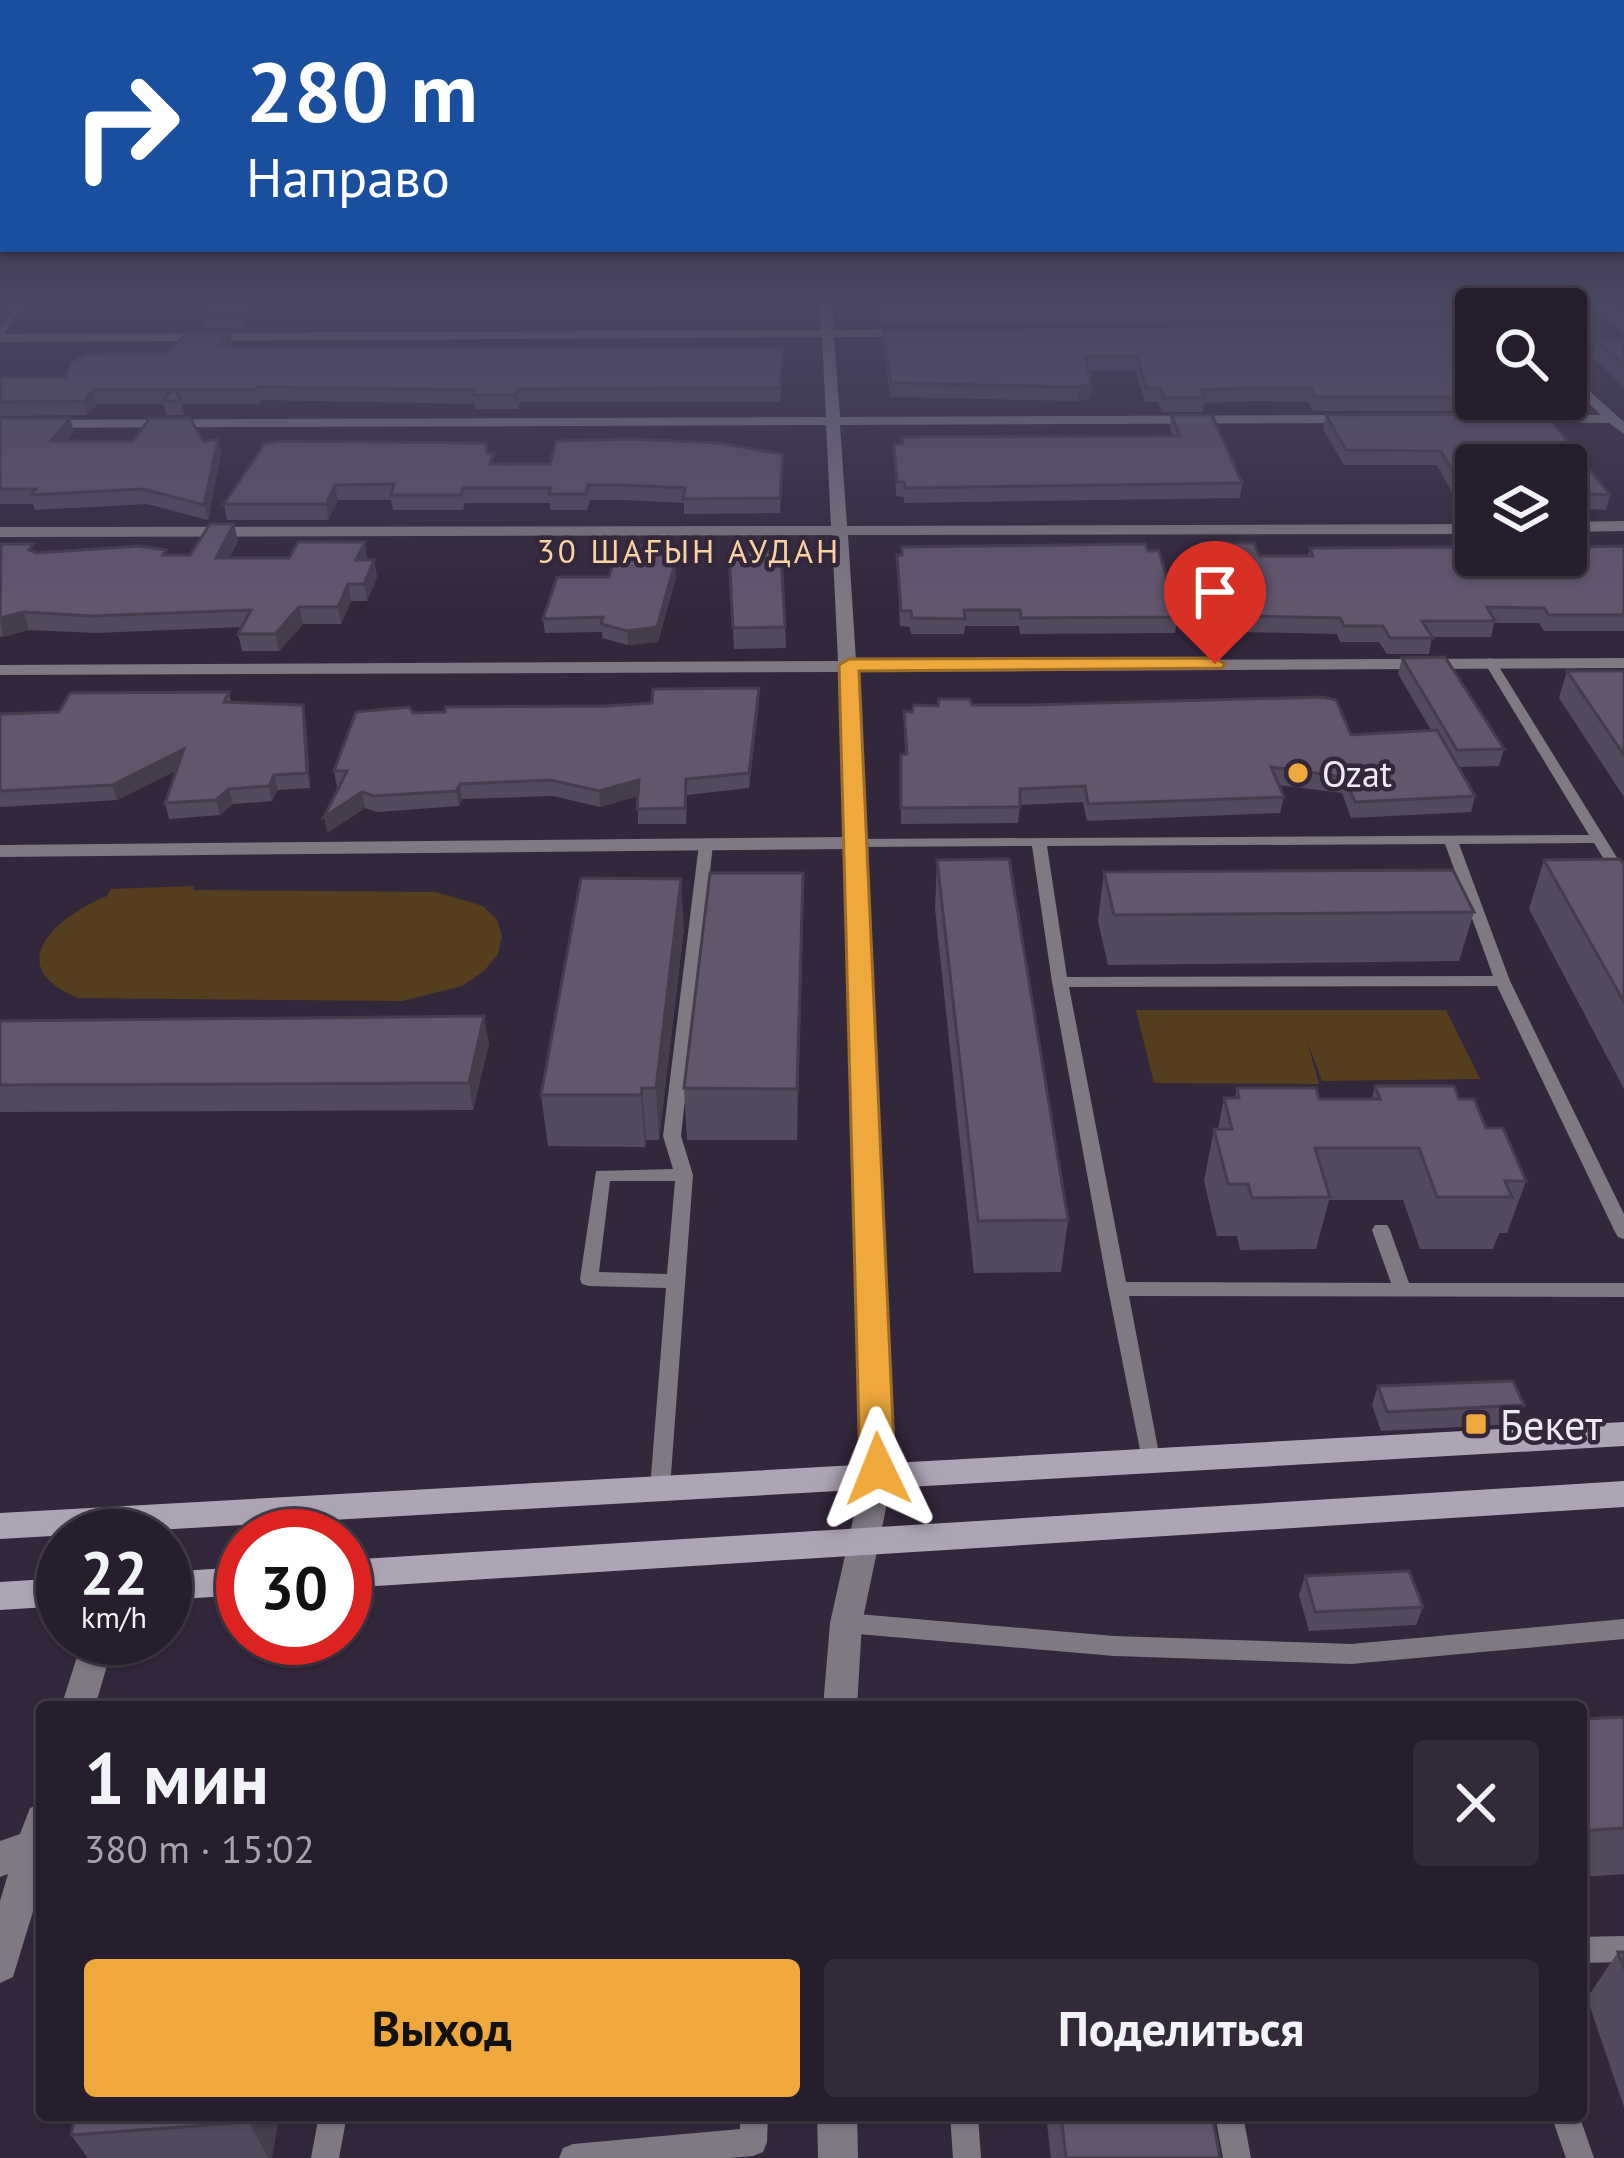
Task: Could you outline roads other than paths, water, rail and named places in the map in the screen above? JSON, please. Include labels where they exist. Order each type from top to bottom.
[{"type":"main road","points":[[0,1526],[1624,1434]]},
{"type":"main road","points":[[372,1572],[1624,1494]]},
{"type":"main road","points":[[0,1596],[36,1594]]},
{"type":"street","points":[[833,403],[858,843],[878,1475],[846,1623],[840,1701]]},
{"type":"street","points":[[1596,403],[1618,424]]},
{"type":"street","points":[[0,424],[1375,419]]},
{"type":"street","points":[[1517,420],[1618,424]]},
{"type":"street","points":[[1587,527],[1624,526]]},
{"type":"street","points":[[0,532],[1455,529]]},
{"type":"street","points":[[0,670],[1624,663]]},
{"type":"street","points":[[0,851],[858,843]]},
{"type":"street","points":[[80,1701],[91,1665]]},
{"type":"street","points":[[0,1964],[25,1842]]},
{"type":"street","points":[[837,2121],[838,2158]]},
{"type":"lane","points":[[1490,662],[1624,881]]},
{"type":"lane","points":[[858,843],[1599,838]]},
{"type":"lane","points":[[1451,842],[1502,980],[1624,1232]]},
{"type":"lane","points":[[1040,843],[1060,982],[1150,1460]]},
{"type":"lane","points":[[660,1488],[684,1175],[672,1136],[706,844]]},
{"type":"lane","points":[[1060,982],[1502,980]]},
{"type":"lane","points":[[675,1281],[589,1279],[602,1174],[684,1175]]},
{"type":"lane","points":[[1381,1230],[1402,1288]]},
{"type":"lane","points":[[1117,1288],[1624,1290]]},
{"type":"lane","points":[[846,1623],[1114,1646],[1352,1654],[1624,1629]]},
{"type":"lane","points":[[1587,1950],[1624,1949]]},
{"type":"lane","points":[[325,2158],[332,2121]]},
{"type":"lane","points":[[573,2158],[753,2142],[754,2121]]},
{"type":"lane","points":[[964,2121],[967,2158]]},
{"type":"lane","points":[[1230,2121],[1237,2158]]},
{"type":"lane","points":[[1567,2121],[1580,2158]]},
{"type":"place","name":"Ozat","points":[[1298,773]]},
{"type":"place","name":"Бекет","points":[[1476,1424]]},
{"type":"district","name":"30 ШАҒЫН АУДАН","points":[[689,550]]}]
